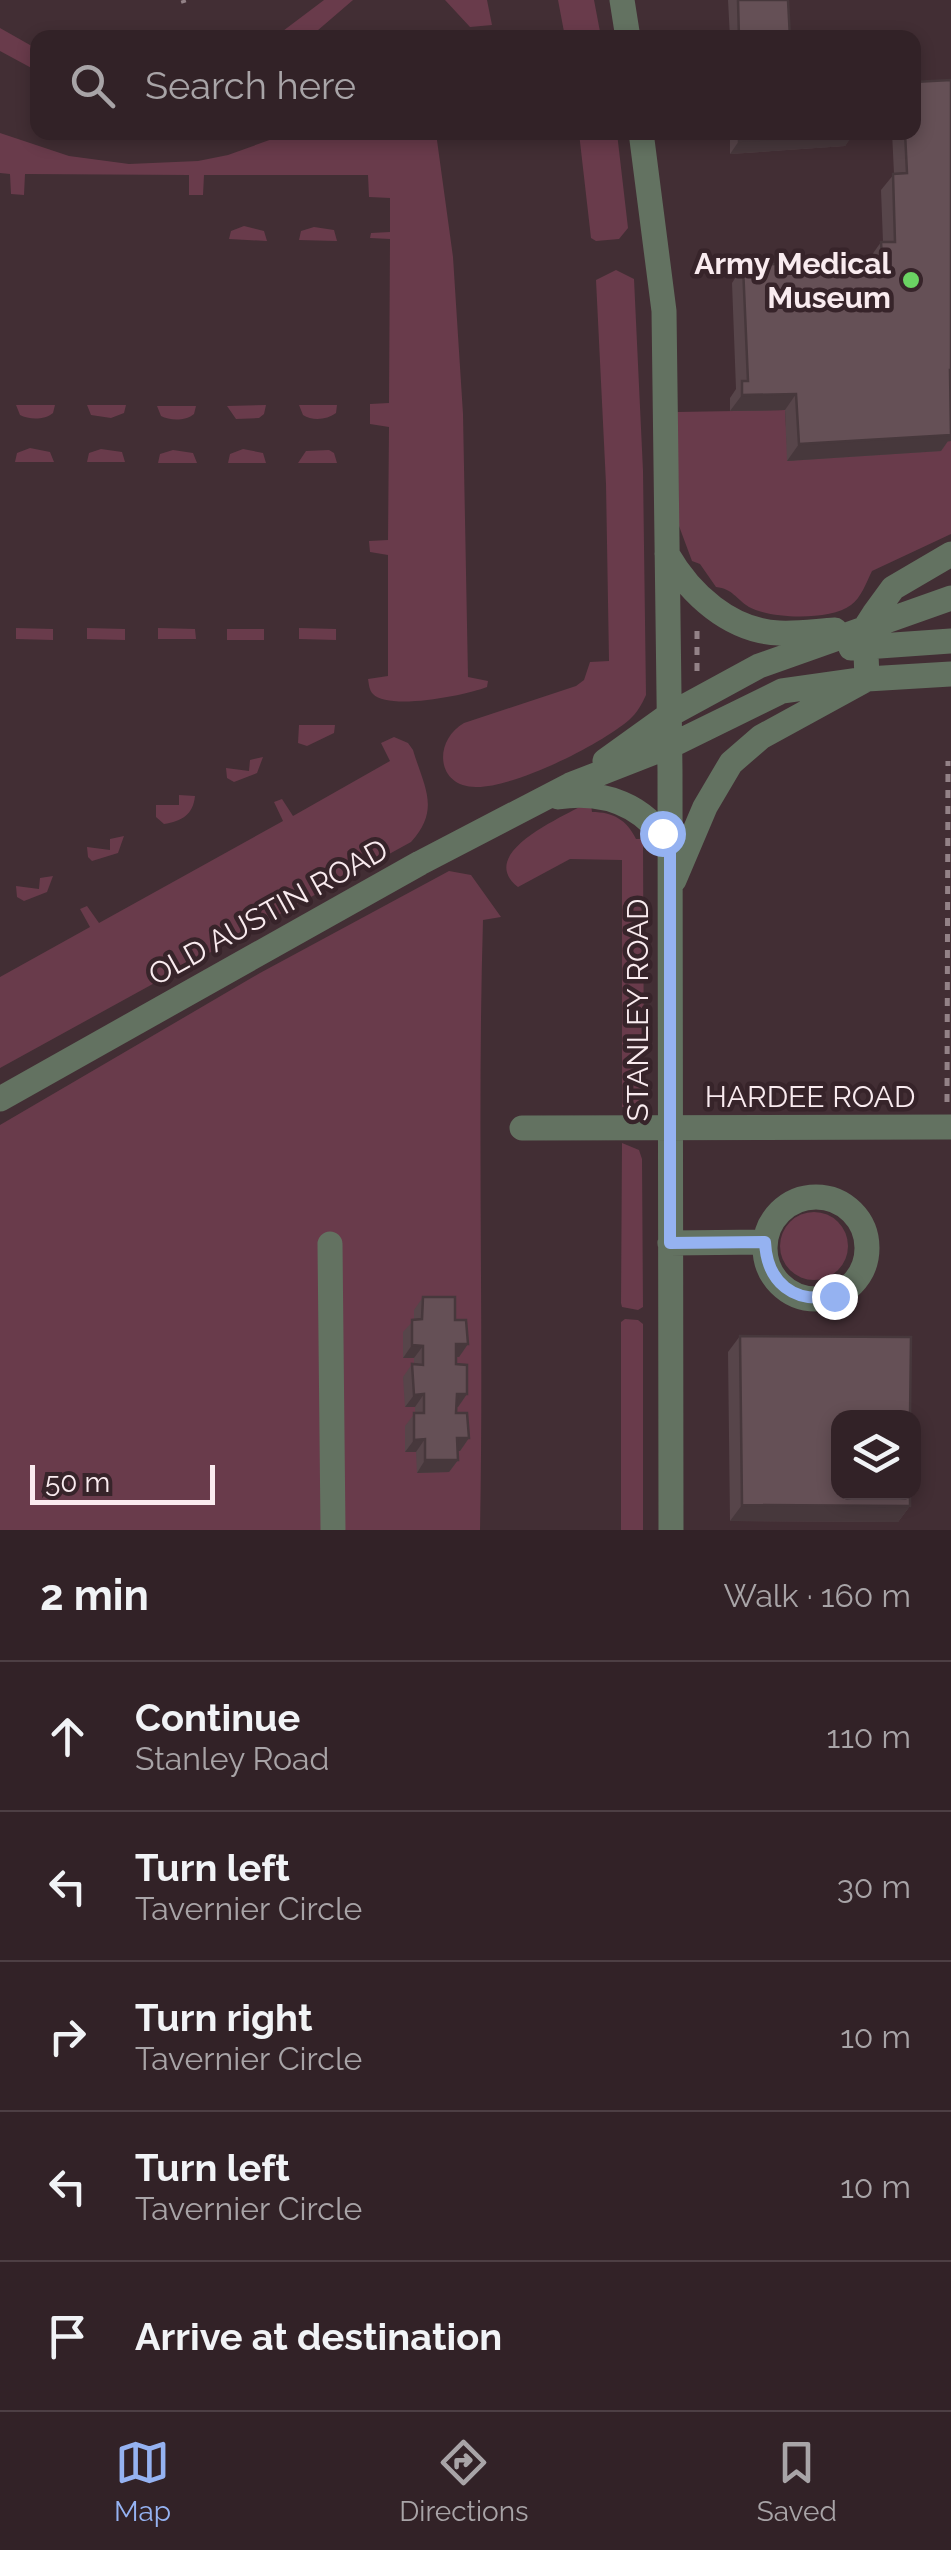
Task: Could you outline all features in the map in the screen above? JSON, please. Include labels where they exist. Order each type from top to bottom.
[{"type":"street","points":[[622,0],[627,30]]},
{"type":"street","name":"STANLEY ROAD","points":[[642,140],[664,311],[670,746],[670,1530]]},
{"type":"street","points":[[667,554],[682,580],[711,606],[743,624],[777,633],[951,641]]},
{"type":"street","points":[[670,890],[705,806],[731,763],[761,737],[867,679],[865,637],[892,588],[951,554]]},
{"type":"street","name":"OLD AUSTIN ROAD","points":[[0,1100],[420,863],[570,785],[669,716],[759,666],[798,652],[865,637],[951,598]]},
{"type":"street","name":"OLD AUSTIN ROAD","points":[[570,785],[670,746],[782,692],[867,679],[951,674]]},
{"type":"street","points":[[544,799],[582,794],[614,798],[646,817],[670,846]]},
{"type":"street","name":"HARDEE ROAD","points":[[522,1128],[949,1121]]},
{"type":"street","points":[[806,1198],[822,1198],[838,1202],[861,1224],[866,1256],[861,1272],[850,1286],[834,1296],[800,1297],[784,1289],[772,1276],[765,1242],[778,1213],[806,1198]]},
{"type":"street","points":[[670,1243],[765,1242]]},
{"type":"street","points":[[330,1244],[332,1530]]},
{"type":"path","points":[[696,679],[697,616]]},
{"type":"path","points":[[948,761],[949,1121]]},
{"type":"shaded area","points":[[324,0],[353,0],[318,30],[284,30]]},
{"type":"shaded area","points":[[445,0],[487,0],[492,25],[470,27]]},
{"type":"shaded area","points":[[558,0],[594,0],[600,30],[564,30]]},
{"type":"shaded area","points":[[0,28],[30,45],[30,67],[0,51]]},
{"type":"shaded area","points":[[0,133],[69,156],[129,164],[198,161],[270,140],[437,140],[453,257],[463,414],[468,677],[488,681],[487,687],[446,697],[395,701],[373,694],[369,685],[368,679],[388,676],[388,555],[370,552],[369,541],[388,540],[389,427],[370,424],[370,404],[389,403],[390,239],[370,238],[371,233],[390,232],[390,198],[369,197],[368,175],[204,175],[203,195],[189,195],[189,175],[25,174],[24,195],[11,194],[10,174],[0,173]]},
{"type":"shaded area","points":[[580,140],[618,140],[628,228],[619,239],[591,238]]},
{"type":"shaded area","points":[[244,226],[264,231],[267,241],[229,239],[231,231]]},
{"type":"shaded area","points":[[314,227],[334,230],[337,241],[299,240],[301,231]]},
{"type":"shaded area","points":[[616,270],[634,279],[643,471],[646,695],[629,720],[616,730],[556,763],[492,785],[463,785],[453,780],[443,762],[447,741],[454,731],[464,723],[576,686],[584,680],[590,662],[609,661],[606,484],[596,280]]},
{"type":"shaded area","points":[[16,405],[55,405],[53,413],[46,417],[28,418],[20,415]]},
{"type":"shaded area","points":[[87,405],[126,405],[124,413],[111,418],[91,415]]},
{"type":"shaded area","points":[[266,405],[259,418],[236,419],[227,406]]},
{"type":"shaded area","points":[[299,405],[337,405],[336,413],[320,419],[303,415]]},
{"type":"shaded area","points":[[157,406],[196,406],[194,414],[178,420],[161,416]]},
{"type":"shaded area","points":[[785,410],[788,461],[951,441],[951,534],[872,571],[855,602],[829,614],[785,616],[749,607],[716,587],[700,564],[692,561],[679,526],[677,412]]},
{"type":"shaded area","points":[[30,448],[50,452],[54,462],[15,462],[17,453]]},
{"type":"shaded area","points":[[101,449],[122,452],[125,462],[87,462],[89,453]]},
{"type":"shaded area","points":[[243,449],[263,453],[266,463],[228,463],[230,454]]},
{"type":"shaded area","points":[[173,450],[193,453],[197,463],[158,463],[160,454]]},
{"type":"shaded area","points":[[329,450],[337,463],[298,463],[306,451]]},
{"type":"shaded area","points":[[16,628],[53,629],[53,640],[16,639]]},
{"type":"shaded area","points":[[87,628],[125,629],[125,640],[87,639]]},
{"type":"shaded area","points":[[158,628],[195,629],[196,639],[158,639]]},
{"type":"shaded area","points":[[299,628],[336,629],[336,640],[299,639]]},
{"type":"shaded area","points":[[227,629],[264,629],[264,640],[227,640]]},
{"type":"shaded area","points":[[299,725],[335,725],[334,733],[307,746],[298,743]]},
{"type":"shaded area","points":[[394,737],[413,750],[427,798],[426,819],[411,842],[0,1068],[0,977],[90,927],[80,909],[87,906],[99,923],[283,821],[274,802],[282,799],[293,816],[390,761],[381,743]]},
{"type":"shaded area","points":[[263,757],[257,773],[234,782],[227,778],[226,768],[249,771],[250,760]]},
{"type":"shaded area","points":[[179,795],[195,796],[192,808],[181,819],[164,824],[156,817],[156,805],[179,805]]},
{"type":"shaded area","points":[[591,805],[592,812],[618,818],[636,839],[643,839],[644,1096],[633,1107],[622,1107],[622,860],[570,859],[518,887],[508,875],[507,862],[526,839],[581,806]]},
{"type":"shaded area","points":[[124,836],[118,853],[92,861],[88,857],[87,847],[110,850],[110,839]]},
{"type":"shaded area","points":[[449,871],[471,875],[501,917],[483,920],[480,1530],[0,1530],[0,1125],[260,973]]},
{"type":"shaded area","points":[[53,876],[47,892],[24,901],[17,897],[16,886],[39,889],[40,878]]},
{"type":"shaded area","points":[[622,1143],[639,1150],[642,1159],[643,1307],[638,1310],[622,1307],[621,1303]]},
{"type":"shaded area","points":[[814,1212],[838,1222],[848,1246],[838,1270],[814,1280],[790,1270],[780,1246],[790,1222]]},
{"type":"shaded area","points":[[625,1319],[643,1324],[643,1530],[621,1530],[621,1322]]},
{"type":"building","points":[[738,0],[788,0],[790,30],[739,30]]},
{"type":"building","name":"Army Medical Museum","points":[[951,80],[951,435],[799,444],[796,394],[742,395],[742,381],[748,381],[743,266],[827,261],[827,275],[883,273],[881,242],[895,242],[893,174],[907,173],[905,140],[921,140],[921,82]]},
{"type":"building","points":[[423,1297],[455,1297],[455,1320],[466,1320],[468,1344],[456,1344],[456,1364],[467,1365],[467,1394],[457,1394],[456,1413],[467,1413],[469,1438],[457,1438],[458,1460],[425,1460],[425,1439],[414,1440],[414,1413],[424,1413],[424,1394],[414,1395],[412,1364],[423,1365],[423,1346],[412,1345],[412,1320],[422,1319]]},
{"type":"building","points":[[740,1336],[911,1337],[910,1410],[831,1410],[831,1500],[910,1500],[910,1506],[742,1505]]},
{"type":"place","name":"Army Medical Museum","points":[[911,280]]},
{"type":"route","points":[[662,833],[670,846],[670,1243],[765,1242],[772,1276],[784,1289],[800,1297],[834,1296]]}]
